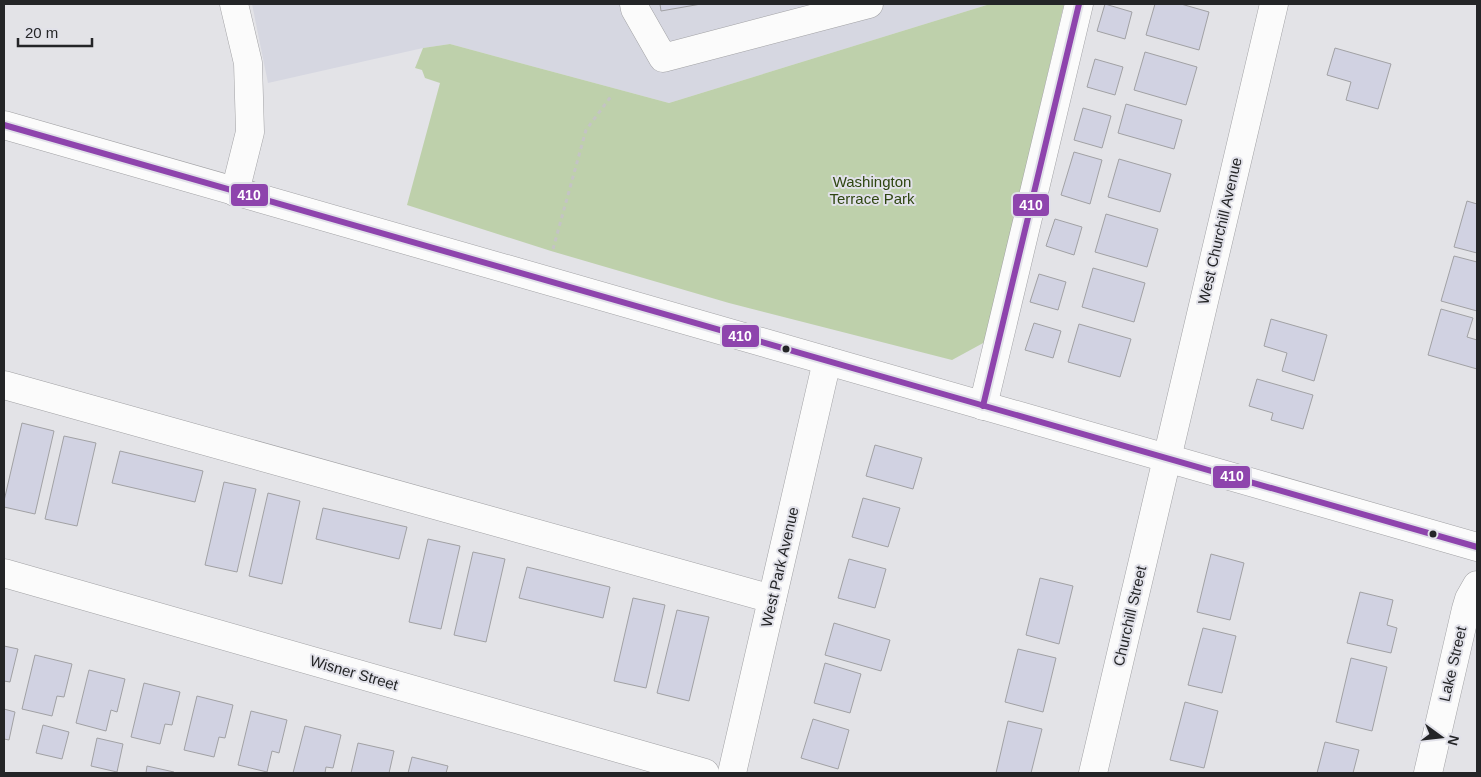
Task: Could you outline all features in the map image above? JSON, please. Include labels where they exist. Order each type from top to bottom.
[{"type":"street","points":[[234,4],[248,63],[250,132],[235,192]]},
{"type":"street","points":[[634,4],[663,58],[869,4]]},
{"type":"street","points":[[983,406],[1079,4]]},
{"type":"street","name":"West Churchill Avenue","points":[[1166,458],[1274,4]]},
{"type":"street","points":[[4,125],[1477,547]]},
{"type":"street","name":"West Park Avenue","points":[[732,773],[827,362]]},
{"type":"street","points":[[4,385],[772,599]]},
{"type":"street","name":"Churchill Street","points":[[1093,773],[1166,458]]},
{"type":"street","name":"Wisner Street","points":[[4,573],[705,773]]},
{"type":"street","name":"Lake Street","points":[[1428,773],[1466,608],[1477,586]]},
{"type":"path","points":[[553,249],[586,130],[612,95]]},
{"type":"shaded area","points":[[252,4],[990,4],[669,103],[450,44],[423,48],[268,83]]},
{"type":"green space","name":"Washington Terrace Park","points":[[990,4],[1064,4],[985,342],[952,360],[729,303],[551,251],[407,205],[440,83],[425,78],[422,70],[415,68],[423,48],[450,44],[669,103]]},
{"type":"building","points":[[660,4],[701,4],[661,11]]},
{"type":"building","points":[[1105,4],[1132,12],[1125,39],[1097,31]]},
{"type":"building","points":[[1155,4],[1181,4],[1209,12],[1199,50],[1146,35]]},
{"type":"building","points":[[1335,48],[1391,64],[1378,109],[1346,100],[1351,82],[1327,75]]},
{"type":"building","points":[[1145,52],[1197,67],[1186,105],[1134,90]]},
{"type":"building","points":[[1095,59],[1123,67],[1115,95],[1087,87]]},
{"type":"building","points":[[1126,104],[1182,120],[1174,149],[1118,133]]},
{"type":"building","points":[[1083,108],[1111,116],[1102,148],[1074,140]]},
{"type":"building","points":[[1074,152],[1102,160],[1090,204],[1061,195]]},
{"type":"building","points":[[1119,159],[1171,174],[1160,212],[1108,197]]},
{"type":"building","points":[[1467,201],[1477,204],[1477,253],[1454,247]]},
{"type":"building","points":[[1106,214],[1158,229],[1147,267],[1095,252]]},
{"type":"building","points":[[1055,219],[1082,227],[1074,255],[1046,246]]},
{"type":"building","points":[[1454,256],[1477,262],[1477,311],[1441,301]]},
{"type":"building","points":[[1093,268],[1145,283],[1134,322],[1082,307]]},
{"type":"building","points":[[1039,274],[1066,282],[1058,310],[1030,302]]},
{"type":"building","points":[[1441,309],[1473,318],[1467,337],[1477,340],[1477,369],[1428,355]]},
{"type":"building","points":[[1271,319],[1327,335],[1314,381],[1282,371],[1287,353],[1264,346]]},
{"type":"building","points":[[1034,323],[1061,331],[1053,358],[1025,350]]},
{"type":"building","points":[[1079,324],[1131,339],[1120,377],[1068,362]]},
{"type":"building","points":[[1257,379],[1313,395],[1303,429],[1271,420],[1273,413],[1249,406]]},
{"type":"building","points":[[22,423],[54,431],[35,514],[4,507]]},
{"type":"building","points":[[64,436],[96,443],[77,526],[45,519]]},
{"type":"building","points":[[875,445],[922,458],[913,489],[866,476]]},
{"type":"building","points":[[120,451],[203,471],[195,502],[112,483]]},
{"type":"building","points":[[224,482],[256,489],[237,572],[205,565]]},
{"type":"building","points":[[268,493],[300,501],[282,584],[249,576]]},
{"type":"building","points":[[863,498],[900,508],[888,547],[852,537]]},
{"type":"building","points":[[323,508],[407,527],[399,559],[316,539]]},
{"type":"building","points":[[428,539],[460,546],[441,629],[409,622]]},
{"type":"building","points":[[473,552],[505,559],[486,642],[454,635]]},
{"type":"building","points":[[1211,554],[1244,563],[1230,620],[1197,612]]},
{"type":"building","points":[[849,559],[886,569],[875,608],[838,598]]},
{"type":"building","points":[[527,567],[610,587],[603,618],[519,598]]},
{"type":"building","points":[[1040,578],[1073,586],[1059,644],[1026,635]]},
{"type":"building","points":[[1360,592],[1393,600],[1387,625],[1397,628],[1391,653],[1347,643]]},
{"type":"building","points":[[633,598],[665,605],[646,688],[614,681]]},
{"type":"building","points":[[677,610],[709,617],[689,701],[657,693]]},
{"type":"building","points":[[834,623],[890,640],[881,671],[825,655]]},
{"type":"building","points":[[1203,628],[1236,636],[1222,693],[1188,685]]},
{"type":"building","points":[[4,646],[18,649],[10,682],[4,681]]},
{"type":"building","points":[[1018,649],[1056,658],[1043,712],[1005,702]]},
{"type":"building","points":[[35,655],[72,664],[64,697],[57,696],[52,716],[22,709]]},
{"type":"building","points":[[1351,658],[1387,667],[1372,731],[1336,722]]},
{"type":"building","points":[[825,663],[861,674],[850,713],[814,703]]},
{"type":"building","points":[[89,670],[125,679],[117,712],[111,710],[106,731],[76,723]]},
{"type":"building","points":[[144,683],[180,692],[172,725],[165,724],[160,744],[131,737]]},
{"type":"building","points":[[197,696],[233,705],[225,738],[219,737],[214,757],[184,750]]},
{"type":"building","points":[[1185,702],[1218,711],[1204,768],[1170,760]]},
{"type":"building","points":[[4,709],[15,712],[9,740],[4,739]]},
{"type":"building","points":[[251,711],[287,720],[279,753],[272,751],[267,772],[238,765]]},
{"type":"building","points":[[813,719],[849,730],[838,769],[801,758]]},
{"type":"building","points":[[1008,721],[1042,729],[1031,773],[996,773]]},
{"type":"building","points":[[43,725],[69,732],[62,759],[36,753]]},
{"type":"building","points":[[305,726],[341,735],[333,768],[326,767],[325,773],[293,773]]},
{"type":"building","points":[[97,738],[123,744],[117,772],[91,766]]},
{"type":"building","points":[[1325,742],[1359,750],[1353,773],[1317,773]]},
{"type":"building","points":[[358,743],[394,751],[389,773],[351,773]]},
{"type":"building","points":[[412,757],[448,766],[446,773],[408,773]]},
{"type":"building","points":[[147,766],[174,772],[146,773]]},
{"type":"transit line","name":"410","points":[[983,406],[1079,4]]},
{"type":"transit line","name":"410","points":[[4,125],[1477,547]]}]
